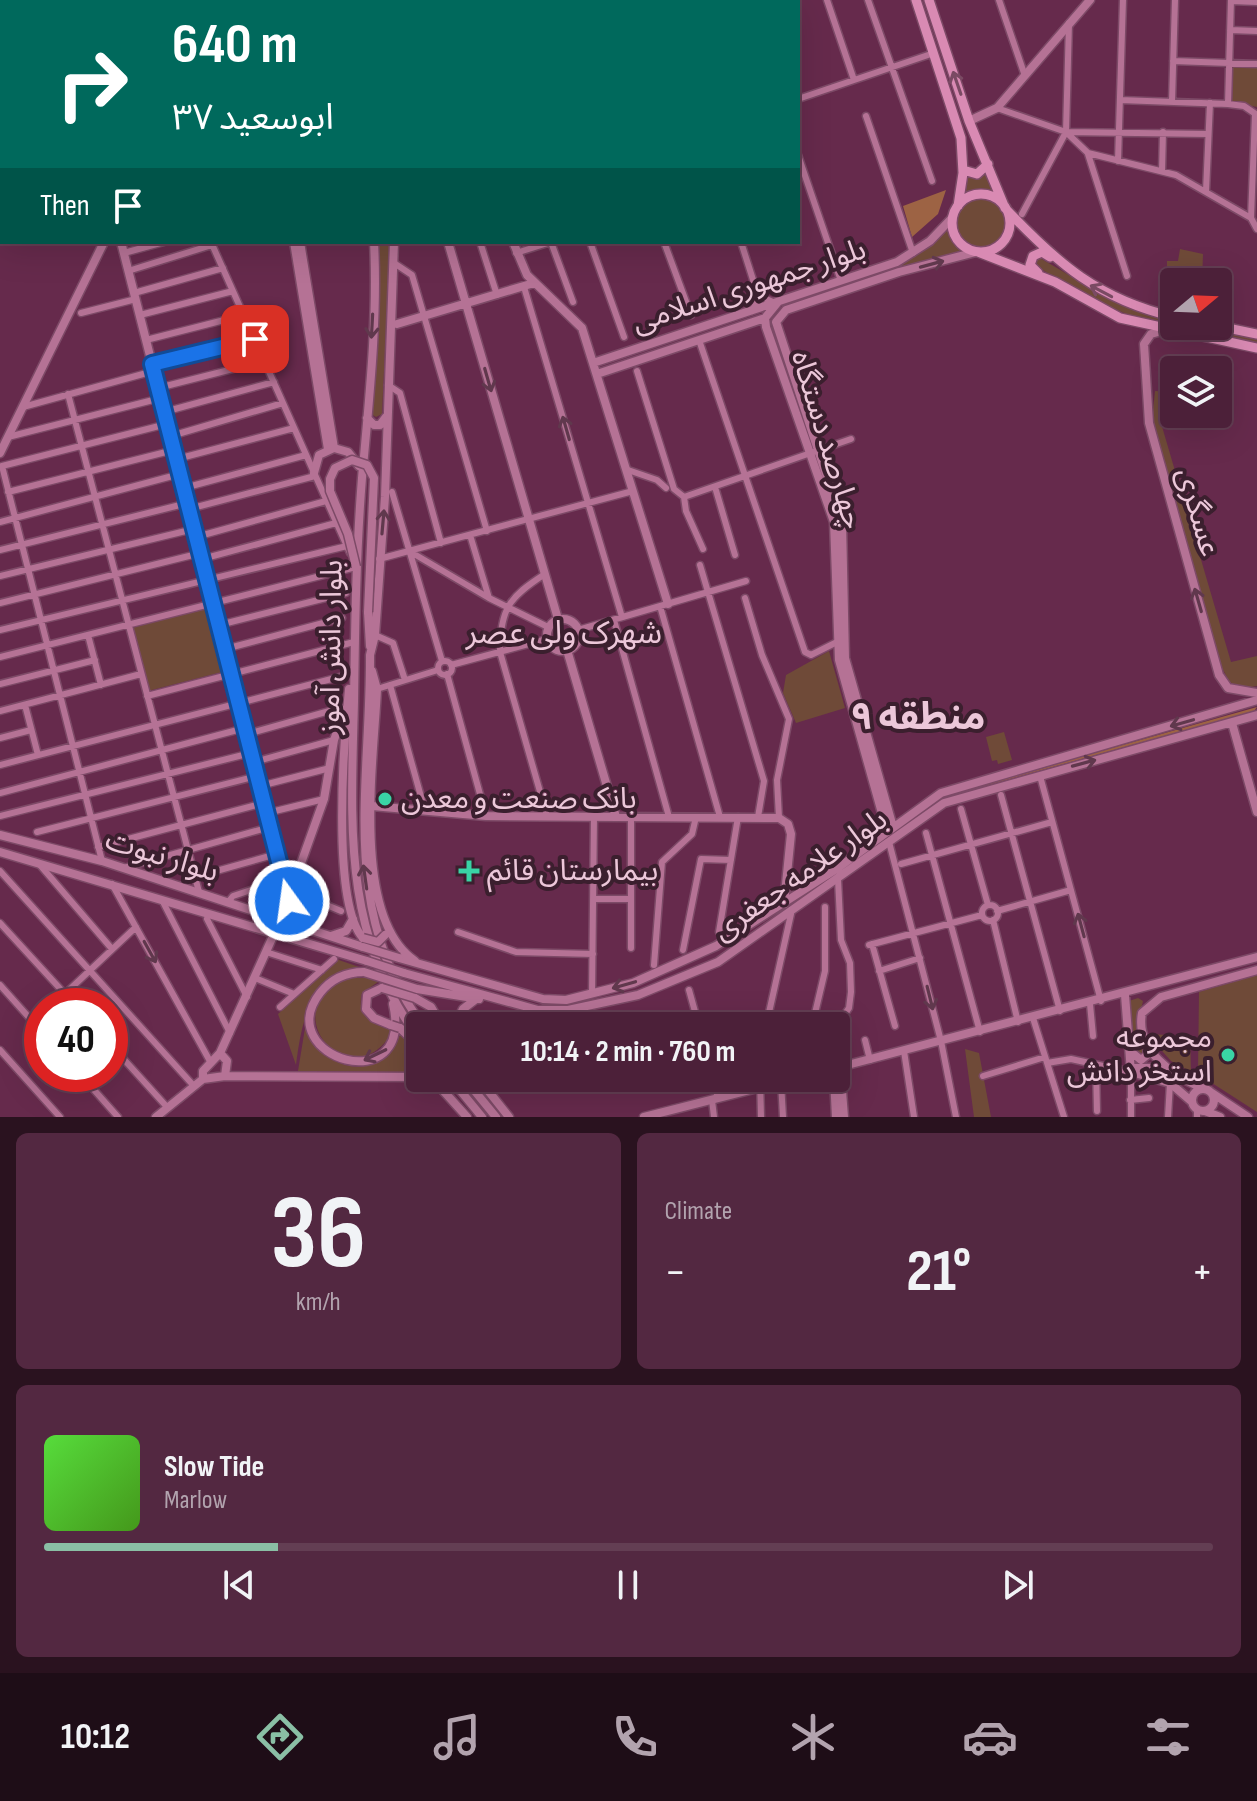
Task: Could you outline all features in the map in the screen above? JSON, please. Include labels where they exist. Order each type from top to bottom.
[{"type":"main road","points":[[916,0],[961,138],[963,170],[958,206],[952,218],[957,240],[977,252],[1045,278],[1120,318],[1160,327]]},
{"type":"main road","points":[[929,0],[969,121],[1010,224],[1005,239],[994,249],[977,252]]},
{"type":"main road","points":[[969,121],[997,108],[1084,2]]},
{"type":"main road","points":[[963,170],[977,174],[988,164]]},
{"type":"main road","points":[[958,206],[970,196],[986,195],[1005,208],[1056,261]]},
{"type":"main road","name":"بلوار جمهوری اسلامی","points":[[593,363],[777,303],[913,254],[952,218]]},
{"type":"main road","points":[[0,453],[103,244]]},
{"type":"main road","points":[[122,244],[277,854],[291,896]]},
{"type":"main road","points":[[297,244],[331,448]]},
{"type":"main road","name":"بلوار دانش آموز","points":[[374,244],[367,418],[356,567],[352,844],[355,883],[364,925],[386,988],[406,1019]]},
{"type":"main road","name":"بلوار دانش آموز","points":[[394,244],[375,635],[370,659],[363,779],[365,880],[383,948],[414,1012]]},
{"type":"main road","points":[[449,244],[558,619]]},
{"type":"main road","points":[[514,244],[516,254],[534,283],[582,328],[628,470],[664,605]]},
{"type":"main road","name":"بلوار جمهوری اسلامی","points":[[779,314],[899,272],[977,252]]},
{"type":"main road","points":[[1045,278],[1030,265],[1030,259],[1042,252],[1115,299],[1160,313]]},
{"type":"main road","points":[[397,324],[534,283]]},
{"type":"main road","name":"چهارصد دستگاه","points":[[777,303],[765,318],[814,453]]},
{"type":"main road","name":"چهارصد دستگاه","points":[[779,314],[776,331],[836,531],[842,659],[890,829]]},
{"type":"main road","name":"بلوار جمهوری اسلامی","points":[[597,374],[765,318]]},
{"type":"main road","points":[[1232,329],[1257,334]]},
{"type":"main road","name":"عسگری","points":[[1160,331],[1151,334],[1144,344],[1149,423],[1219,675],[1228,688],[1257,693]]},
{"type":"main road","points":[[1219,340],[1257,348]]},
{"type":"main road","points":[[367,418],[374,425],[380,425],[386,417]]},
{"type":"main road","points":[[314,474],[316,459],[331,448]]},
{"type":"main road","points":[[331,448],[354,456],[362,478]]},
{"type":"main road","points":[[356,567],[330,485],[335,468],[352,460],[367,465],[374,478],[368,612],[370,659],[377,689],[372,806],[374,868],[386,924],[398,946],[421,964]]},
{"type":"main road","points":[[558,619],[568,620],[578,630],[575,645],[567,650],[557,650],[547,639],[548,627],[558,619]]},
{"type":"main road","points":[[567,650],[616,817]]},
{"type":"main road","points":[[354,665],[347,705],[343,851],[353,918],[363,942],[378,942],[385,935],[386,924]]},
{"type":"main road","name":"بلوار علامه جعفری","points":[[399,958],[543,999],[566,1000],[633,983],[716,946],[784,904],[941,793],[1257,700]]},
{"type":"main road","points":[[281,919],[324,799],[334,740],[347,705]]},
{"type":"main road","name":"بلوار علامه جعفری","points":[[367,961],[495,1000],[548,1010],[568,1010],[638,995],[722,960],[944,803],[1257,715]]},
{"type":"main road","points":[[1232,723],[1257,812]]},
{"type":"main road","points":[[372,806],[486,816],[779,818],[788,824],[791,834],[784,904]]},
{"type":"main road","name":"بلوار نبوت","points":[[0,835],[102,861],[331,936],[363,942],[399,958]]},
{"type":"main road","points":[[52,867],[49,857],[57,851]]},
{"type":"main road","name":"بلوار نبوت","points":[[0,852],[367,961]]},
{"type":"main road","points":[[331,936],[346,931],[353,918]]},
{"type":"main road","points":[[203,1079],[203,1071],[220,1053],[230,1033],[274,934]]},
{"type":"main road","points":[[716,946],[715,955],[722,960]]},
{"type":"main road","points":[[697,956],[707,959],[703,970]]},
{"type":"main road","points":[[850,1065],[1129,994],[1257,957]]},
{"type":"main road","points":[[1144,1009],[1161,997],[1257,970]]},
{"type":"main road","points":[[386,988],[396,1021],[389,1048],[362,1061],[332,1057],[314,1034],[311,1017],[316,999],[337,979],[364,972],[416,993],[433,1012]]},
{"type":"main road","points":[[1156,985],[1161,997]]},
{"type":"main road","points":[[406,1035],[396,1027],[374,1018],[366,1009],[369,992],[386,988],[495,1000]]},
{"type":"main road","points":[[1129,994],[1145,996],[1141,1019],[1148,1048],[1147,1055],[1141,1060],[1130,1051]]},
{"type":"main road","points":[[1129,994],[1131,1070]]},
{"type":"main road","points":[[462,1012],[476,999]]},
{"type":"main road","points":[[1148,1048],[1171,1070],[1212,1093],[1236,1114],[1248,1117]]},
{"type":"main road","points":[[220,1053],[227,1061],[225,1076]]},
{"type":"main road","points":[[1131,1070],[1149,1066],[1171,1070]]},
{"type":"main road","points":[[1131,1070],[1170,1083],[1191,1101],[1199,1113],[1220,1117]]},
{"type":"main road","points":[[156,1117],[203,1079],[225,1076],[406,1078]]},
{"type":"main road","points":[[1191,1101],[1195,1091],[1202,1088]]},
{"type":"main road","points":[[444,1092],[467,1117]]},
{"type":"main road","points":[[457,1092],[475,1117]]},
{"type":"main road","points":[[460,1092],[482,1117]]},
{"type":"main road","points":[[475,1092],[496,1117]]},
{"type":"main road","points":[[489,1092],[509,1117]]},
{"type":"main road","points":[[644,1117],[665,1114],[734,1092]]},
{"type":"main road","points":[[835,1092],[836,1117]]},
{"type":"main road","points":[[842,1092],[844,1117]]},
{"type":"main road","points":[[1199,1113],[1213,1105],[1212,1093]]},
{"type":"street","points":[[827,0],[854,80]]},
{"type":"street","points":[[868,0],[932,181]]},
{"type":"street","points":[[999,0],[1025,77]]},
{"type":"street","points":[[1118,161],[1123,0]]},
{"type":"street","points":[[1172,102],[1175,0]]},
{"type":"street","points":[[1228,104],[1231,0],[1257,2]]},
{"type":"street","points":[[1022,214],[1066,132],[1069,23]]},
{"type":"street","points":[[1230,30],[1257,31]]},
{"type":"street","points":[[800,98],[934,53]]},
{"type":"street","points":[[1173,61],[1257,64]]},
{"type":"street","points":[[1120,100],[1228,104],[1244,106],[1256,115],[1254,220],[1257,229]]},
{"type":"street","points":[[1206,191],[1210,103]]},
{"type":"street","points":[[997,108],[1066,132],[1208,134]]},
{"type":"street","points":[[866,116],[913,254]]},
{"type":"street","points":[[1066,132],[1088,153],[1162,171],[1206,191],[1254,220]]},
{"type":"street","points":[[1162,171],[1163,132]]},
{"type":"street","points":[[1088,153],[1127,276]]},
{"type":"street","points":[[800,161],[841,281]]},
{"type":"street","points":[[124,253],[157,244]]},
{"type":"street","points":[[0,657],[356,567],[212,244],[128,271]]},
{"type":"street","points":[[481,244],[497,295]]},
{"type":"street","points":[[516,254],[545,244]]},
{"type":"street","points":[[552,244],[573,302]]},
{"type":"street","points":[[591,244],[624,337]]},
{"type":"street","points":[[665,244],[691,315]]},
{"type":"street","points":[[742,244],[755,286],[756,303],[752,311]]},
{"type":"street","points":[[394,263],[409,270],[487,531]]},
{"type":"street","points":[[81,313],[223,268]]},
{"type":"street","points":[[755,286],[764,298],[777,303]]},
{"type":"street","points":[[524,287],[622,617]]},
{"type":"street","points":[[140,315],[233,291]]},
{"type":"street","points":[[146,340],[244,315]]},
{"type":"street","points":[[22,407],[255,339]]},
{"type":"street","points":[[699,340],[805,652],[811,655],[841,641]]},
{"type":"street","points":[[8,437],[75,420],[264,361]]},
{"type":"street","points":[[637,371],[670,488]]},
{"type":"street","points":[[164,412],[274,382]]},
{"type":"street","points":[[388,385],[400,393],[441,543]]},
{"type":"street","points":[[68,394],[199,892]]},
{"type":"street","points":[[171,436],[283,403]]},
{"type":"street","points":[[102,861],[1,466],[167,424]]},
{"type":"street","points":[[8,492],[88,471],[294,428]]},
{"type":"street","points":[[684,497],[851,439]]},
{"type":"street","points":[[184,488],[306,455]]},
{"type":"street","points":[[628,470],[657,480],[684,497],[686,511],[703,549]]},
{"type":"street","points":[[0,522],[180,474]]},
{"type":"street","points":[[0,550],[314,474]]},
{"type":"street","points":[[715,487],[735,555]]},
{"type":"street","points":[[379,559],[633,491]]},
{"type":"street","points":[[392,492],[442,661],[438,670]]},
{"type":"street","points":[[0,576],[326,501]]},
{"type":"street","points":[[0,603],[336,523]]},
{"type":"street","points":[[470,535],[489,598]]},
{"type":"street","points":[[0,630],[347,546]]},
{"type":"street","points":[[409,551],[489,598],[548,627]]},
{"type":"street","points":[[700,565],[764,781],[758,817]]},
{"type":"street","points":[[545,574],[522,589],[506,606],[500,626],[500,652],[547,816]]},
{"type":"street","points":[[578,630],[746,581]]},
{"type":"street","points":[[219,625],[346,593]]},
{"type":"street","points":[[745,598],[762,655],[789,719],[777,780],[779,818]]},
{"type":"street","points":[[664,605],[720,817]]},
{"type":"street","points":[[225,649],[342,618]]},
{"type":"street","points":[[614,620],[669,817]]},
{"type":"street","points":[[88,635],[101,685]]},
{"type":"street","points":[[375,635],[393,643],[405,680]]},
{"type":"street","points":[[442,661],[451,665],[547,639]]},
{"type":"street","points":[[147,696],[354,642]]},
{"type":"street","points":[[0,684],[95,660]]},
{"type":"street","points":[[451,665],[447,674],[486,816]]},
{"type":"street","points":[[377,689],[438,670],[447,674]]},
{"type":"street","points":[[0,711],[141,674]]},
{"type":"street","points":[[0,765],[343,676]]},
{"type":"street","points":[[390,685],[425,811]]},
{"type":"street","points":[[25,705],[38,755]]},
{"type":"street","points":[[0,793],[161,750],[333,710]]},
{"type":"street","points":[[0,738],[31,730]]},
{"type":"street","points":[[0,816],[168,774],[334,740]]},
{"type":"street","points":[[260,786],[330,768]]},
{"type":"street","points":[[37,832],[257,776]]},
{"type":"street","points":[[1040,776],[1101,1001]]},
{"type":"street","points":[[1001,795],[1060,1011]]},
{"type":"street","points":[[267,813],[324,799]]},
{"type":"street","points":[[98,847],[264,803]]},
{"type":"street","points":[[961,809],[988,905],[997,911]]},
{"type":"street","points":[[592,994],[594,816]]},
{"type":"street","points":[[631,817],[631,948]]},
{"type":"street","points":[[654,965],[662,862],[692,834],[696,817]]},
{"type":"street","points":[[719,932],[738,817]]},
{"type":"street","points":[[901,864],[1052,822]]},
{"type":"street","points":[[124,868],[270,827]]},
{"type":"street","points":[[926,833],[980,1032]]},
{"type":"street","points":[[889,842],[941,1041],[956,1117]]},
{"type":"street","points":[[195,877],[277,854]]},
{"type":"street","points":[[683,950],[701,859],[731,860]]},
{"type":"street","points":[[37,862],[112,949]]},
{"type":"street","points":[[0,871],[193,1085]]},
{"type":"street","points":[[229,901],[233,896],[284,879]]},
{"type":"street","points":[[838,879],[841,940],[850,963],[851,992],[846,1012]]},
{"type":"street","points":[[112,884],[211,1063]]},
{"type":"street","points":[[1018,1022],[993,920],[997,911],[1071,890]]},
{"type":"street","points":[[291,896],[341,911]]},
{"type":"street","points":[[593,899],[631,899]]},
{"type":"street","points":[[163,902],[230,1033]]},
{"type":"street","points":[[982,915],[988,905]]},
{"type":"street","points":[[815,1012],[825,971],[825,907]]},
{"type":"street","points":[[769,1012],[791,914]]},
{"type":"street","points":[[895,1026],[870,945],[982,915],[993,920]]},
{"type":"street","points":[[207,919],[247,997]]},
{"type":"street","points":[[0,923],[60,988]]},
{"type":"street","points":[[71,988],[136,927]]},
{"type":"street","points":[[458,932],[516,952],[593,954]]},
{"type":"street","points":[[266,952],[322,970]]},
{"type":"street","points":[[879,971],[920,958]]},
{"type":"street","points":[[280,1007],[334,959]]},
{"type":"street","points":[[255,978],[294,994]]},
{"type":"street","points":[[0,985],[24,1012]]},
{"type":"street","points":[[689,990],[695,1012]]},
{"type":"street","points":[[1090,1004],[1093,1036]]},
{"type":"street","points":[[1033,1018],[1064,1117]]},
{"type":"street","points":[[865,1040],[870,1060]]},
{"type":"street","points":[[0,1050],[60,1117]]},
{"type":"street","points":[[904,1051],[914,1117]]},
{"type":"street","points":[[983,1076],[1046,1060],[1071,1059],[1096,1067],[1131,1070],[1131,1117]]},
{"type":"street","points":[[128,1064],[167,1107]]},
{"type":"street","points":[[1096,1067],[1097,1111]]},
{"type":"street","points":[[1168,1117],[1170,1083]]},
{"type":"street","points":[[96,1092],[118,1117]]},
{"type":"street","points":[[714,1092],[714,1117]]},
{"type":"street","points":[[760,1092],[761,1117]]},
{"type":"street","points":[[782,1092],[783,1117]]},
{"type":"street","points":[[1130,1100],[1149,1098]]},
{"type":"shaded area","points":[[1233,67],[1257,68],[1257,107],[1232,102]]},
{"type":"shaded area","points":[[987,169],[995,194],[976,192],[961,200],[965,174]]},
{"type":"shaded area","points":[[946,190],[938,214],[912,237],[903,206]]},
{"type":"shaded area","points":[[981,199],[998,206],[1005,223],[998,240],[981,247],[964,240],[957,223],[964,206]]},
{"type":"shaded area","points":[[949,224],[957,244],[969,251],[774,308],[898,265]]},
{"type":"shaded area","points":[[378,244],[390,244],[382,414],[376,417],[371,414]]},
{"type":"shaded area","points":[[1180,249],[1203,254],[1202,268],[1167,268],[1167,261],[1178,261]]},
{"type":"shaded area","points":[[1040,258],[1113,301],[1160,317],[1160,323],[1131,316],[1083,295],[1034,262]]},
{"type":"shaded area","points":[[1232,333],[1257,338],[1257,345],[1232,339]]},
{"type":"shaded area","points":[[1155,391],[1160,391],[1160,428],[1231,662],[1257,656],[1257,686],[1239,689],[1229,681],[1222,668],[1152,420]]},
{"type":"shaded area","points":[[209,607],[226,671],[148,691],[132,628]]},
{"type":"shaded area","points":[[829,651],[845,708],[796,723],[783,693],[786,675]]},
{"type":"shaded area","points":[[1257,707],[1254,711],[938,799],[963,790]]},
{"type":"shaded area","points":[[1004,732],[1012,760],[998,764],[997,760],[992,761],[986,737]]},
{"type":"shaded area","points":[[336,959],[359,967],[329,982],[311,1004],[301,1032],[296,1065],[278,1014]]},
{"type":"shaded area","name":"مجموعه استخر دانش","points":[[1257,975],[1257,1112],[1198,1074],[1199,992]]},
{"type":"shaded area","points":[[349,978],[368,978],[378,982],[362,993],[362,1008],[373,1022],[393,1031],[376,1051],[357,1058],[340,1054],[325,1043],[317,1027],[316,1009],[326,992]]},
{"type":"shaded area","points":[[1138,998],[1143,1001],[1138,1023],[1144,1050],[1140,1055],[1132,1046],[1129,1001]]},
{"type":"shaded area","points":[[306,1022],[323,1052],[350,1066],[364,1066],[378,1061],[390,1051],[400,1035],[406,1036],[406,1072],[298,1071]]},
{"type":"shaded area","points":[[1147,1034],[1190,1036],[1191,1072],[1171,1061]]},
{"type":"shaded area","points":[[965,1049],[979,1053],[991,1117],[974,1117]]},
{"type":"place","name":"بانک صنعت و معدن","points":[[385,799]]},
{"type":"place","name":"بیمارستان قائم","points":[[469,871]]},
{"type":"place","name":"مجموعه استخر دانش","points":[[1228,1055]]},
{"type":"district","name":"شهرک ولی عصر","points":[[564,633]]},
{"type":"district","name":"منطقه ۹","points":[[918,717]]},
{"type":"route","points":[[255,339],[152,364],[289,901]]}]
